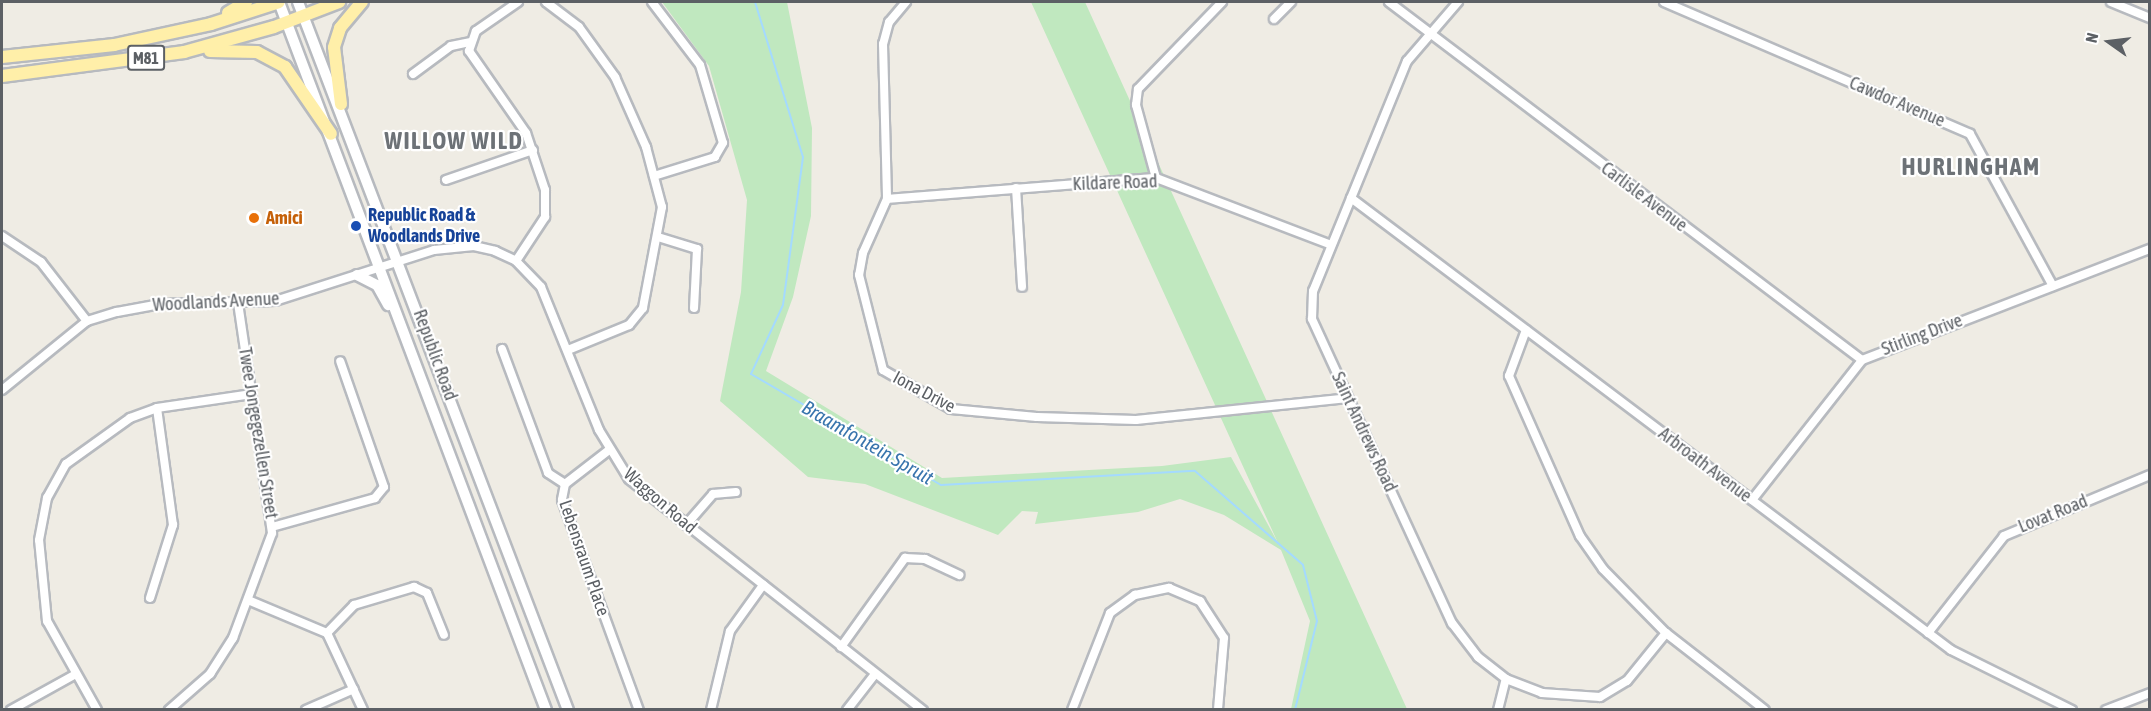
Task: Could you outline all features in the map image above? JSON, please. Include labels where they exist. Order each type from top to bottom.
[{"type":"main road","points":[[212,24],[246,2]]},
{"type":"main road","name":"M81","points":[[2,57],[114,45],[212,24],[279,2]]},
{"type":"main road","name":"Republic Road","points":[[279,2],[331,134],[546,710]]},
{"type":"main road","name":"Republic Road","points":[[298,2],[341,104],[568,710]]},
{"type":"main road","name":"M81","points":[[2,76],[184,52],[287,23],[339,2]]},
{"type":"main road","points":[[341,104],[334,47],[342,25],[362,2]]},
{"type":"main road","points":[[184,52],[243,50],[272,59],[296,78],[331,134]]},
{"type":"main road","points":[[357,275],[379,288],[406,336]]},
{"type":"street","points":[[400,261],[463,246],[516,261],[546,209],[533,150],[472,59],[470,42],[476,31],[518,2]]},
{"type":"street","points":[[546,2],[575,23],[611,70],[654,176],[662,207],[648,295],[637,316],[614,333],[568,350]]},
{"type":"street","points":[[652,2],[700,65],[723,143],[715,157],[654,176]]},
{"type":"street","name":"Iona Drive","points":[[906,2],[889,22],[883,44],[887,199],[863,253],[859,275],[875,354],[883,370],[951,409],[1136,420],[1348,398]]},
{"type":"street","points":[[1156,178],[1137,105],[1138,89],[1222,2]]},
{"type":"street","points":[[1274,19],[1291,2]]},
{"type":"street","points":[[1389,2],[1428,32]]},
{"type":"street","name":"Saint Andrews Road","points":[[1458,2],[1428,32],[1407,61],[1331,245],[1310,311],[1452,623],[1469,648],[1506,679],[1561,698],[1600,697],[1627,681],[1666,633]]},
{"type":"street","name":"Cawdor Avenue","points":[[1664,2],[1970,134],[2054,286]]},
{"type":"street","points":[[2111,2],[2150,18]]},
{"type":"street","name":"Carlisle Avenue","points":[[1428,32],[1862,360]]},
{"type":"street","points":[[413,74],[451,46],[470,42]]},
{"type":"street","points":[[446,180],[533,150]]},
{"type":"street","name":"Kildare Road","points":[[887,199],[1156,178],[1331,245]]},
{"type":"street","points":[[1017,188],[1022,287]]},
{"type":"street","name":"Arbroath Avenue","points":[[1351,198],[1960,656],[2072,710]]},
{"type":"street","points":[[2,236],[41,262],[87,321]]},
{"type":"street","points":[[658,237],[697,249],[694,308]]},
{"type":"street","name":"Stirling Drive","points":[[1752,500],[1862,360],[2150,249]]},
{"type":"street","name":"Woodlands Avenue","points":[[2,390],[87,321],[159,304],[238,304],[290,297],[400,261]]},
{"type":"street","name":"Waggon Road","points":[[516,261],[541,287],[609,450],[630,479],[923,710]]},
{"type":"street","name":"Twee Jongegezellen Street","points":[[169,710],[210,674],[248,600],[272,527],[238,304]]},
{"type":"street","points":[[1526,330],[1509,376],[1553,482],[1603,568],[1666,633],[1765,710]]},
{"type":"street","name":"Lebensraum Place","points":[[502,349],[549,473],[565,484],[563,506],[639,710]]},
{"type":"street","points":[[272,527],[375,498],[384,487],[340,361]]},
{"type":"street","points":[[97,710],[46,614],[39,565],[43,507],[60,473],[85,446],[157,408],[252,394]]},
{"type":"street","points":[[150,598],[173,525],[157,408]]},
{"type":"street","points":[[565,484],[609,450]]},
{"type":"street","name":"Lovat Road","points":[[1928,633],[2004,536],[2150,475]]},
{"type":"street","points":[[686,525],[713,494],[736,492]]},
{"type":"street","points":[[841,647],[905,558],[925,560],[959,576]]},
{"type":"street","points":[[711,710],[730,631],[762,585]]},
{"type":"street","points":[[327,633],[354,606],[414,587],[427,592],[444,635]]},
{"type":"street","points":[[1072,710],[1110,613],[1135,595],[1159,588],[1193,595],[1224,638],[1218,710]]},
{"type":"street","points":[[248,600],[327,633],[363,710]]},
{"type":"street","points":[[11,710],[76,674]]},
{"type":"street","points":[[847,710],[875,674]]},
{"type":"street","points":[[1498,710],[1506,679]]},
{"type":"street","points":[[306,710],[354,689]]},
{"type":"street","points":[[2106,710],[2150,693]]},
{"type":"green space","points":[[662,2],[787,2],[812,128],[811,216],[793,297],[766,371],[942,478],[1162,466],[1231,457],[1278,543],[1031,2],[1085,2],[1407,709],[1291,709],[1310,621],[1281,550],[1224,515],[1180,499],[1138,512],[1035,524],[1038,512],[1022,511],[998,535],[865,484],[808,477],[720,401],[741,292],[747,200],[709,66]]},
{"type":"waterway","name":"Braamfontein Spruit","points":[[755,2],[803,157],[783,305],[751,374],[941,485],[1195,471],[1303,565],[1317,621],[1295,710]]},
{"type":"place","name":"Amici","points":[[254,218]]},
{"type":"place","name":"Republic Road & Woodlands Drive","points":[[356,226]]},
{"type":"district","name":"WILLOW WILD","points":[[454,141]]},
{"type":"district","name":"HURLINGHAM","points":[[1971,167]]}]
